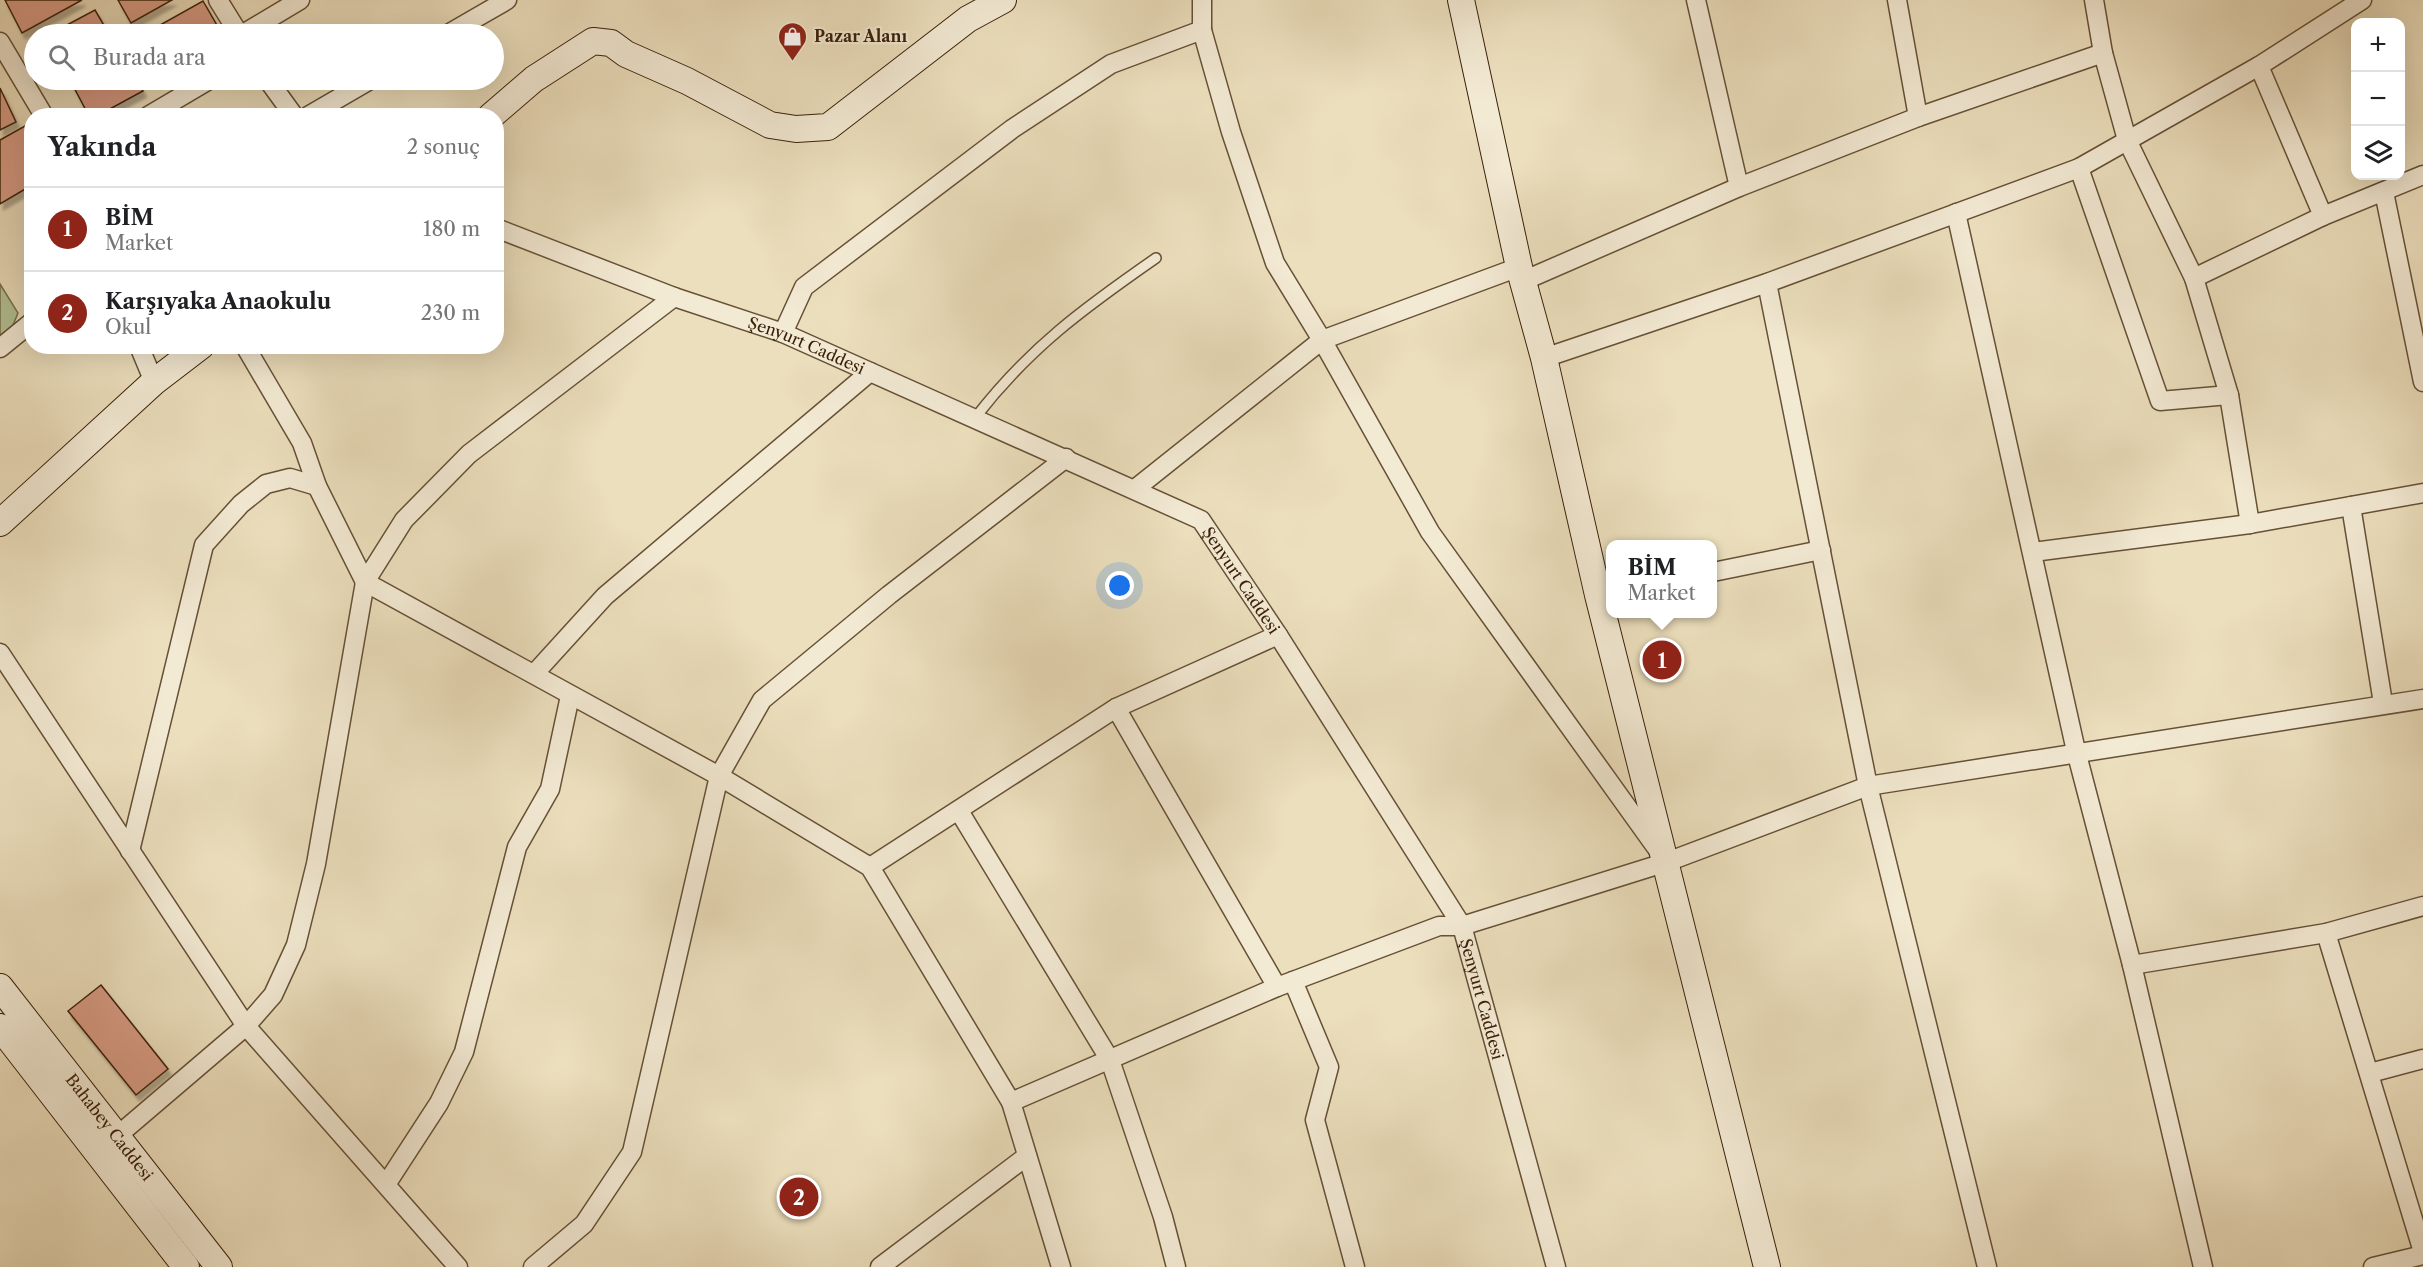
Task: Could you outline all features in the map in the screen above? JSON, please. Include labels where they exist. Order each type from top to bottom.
[{"type":"street","points":[[218,0],[234,24]]},
{"type":"street","points":[[258,24],[300,0]]},
{"type":"street","points":[[465,24],[507,0]]},
{"type":"street","points":[[500,108],[534,79],[593,41],[611,43],[626,54],[687,81],[770,125],[796,129],[828,127],[968,19],[1003,0]]},
{"type":"street","points":[[1202,0],[1202,30],[1231,132],[1275,263],[1322,340],[1430,532],[1667,862]]},
{"type":"street","points":[[1461,0],[1521,274],[1604,594]]},
{"type":"street","points":[[1696,0],[1739,187]]},
{"type":"street","points":[[1897,0],[1918,117]]},
{"type":"street","points":[[2094,0],[2103,53],[2127,140],[2194,278],[2229,395],[2250,524]]},
{"type":"street","points":[[1544,358],[1767,283],[2079,168],[2259,66],[2362,0]]},
{"type":"street","points":[[783,333],[804,287],[1012,129],[1111,64],[1202,30]]},
{"type":"street","points":[[0,42],[24,82]]},
{"type":"street","points":[[1135,489],[1322,340],[1521,274],[1918,117],[2103,53]]},
{"type":"street","points":[[2259,66],[2323,216]]},
{"type":"street","points":[[29,90],[39,108]]},
{"type":"street","points":[[162,108],[192,90]]},
{"type":"street","points":[[275,90],[288,108]]},
{"type":"street","points":[[322,108],[353,90]]},
{"type":"street","points":[[2079,168],[2160,401],[2229,395]]},
{"type":"street","points":[[2194,278],[2323,216],[2423,175]]},
{"type":"street","points":[[2384,192],[2423,382]]},
{"type":"street","points":[[1956,213],[2076,751],[2132,965],[2203,1267]]},
{"type":"street","name":"Şenyurt Caddesi","points":[[504,231],[674,297],[783,333],[1201,520],[1278,635],[1462,926],[1556,1267]]},
{"type":"street","points":[[1767,283],[1868,786],[1987,1267]]},
{"type":"street","points":[[116,1137],[246,1026],[273,995],[296,945],[316,864],[364,582],[404,520],[469,454],[674,297]]},
{"type":"street","points":[[0,348],[24,328]]},
{"type":"street","points":[[142,354],[154,382]]},
{"type":"street","points":[[0,523],[154,382],[191,354]]},
{"type":"street","points":[[250,354],[302,443],[317,486],[364,582],[719,776],[870,867],[1011,1102],[1061,1267]]},
{"type":"street","points":[[534,674],[604,596],[870,372]]},
{"type":"street","points":[[533,1267],[584,1224],[632,1152],[719,776],[762,700],[889,595],[1066,458]]},
{"type":"street","points":[[130,851],[204,545],[241,504],[266,484],[290,478],[317,486]]},
{"type":"street","points":[[2033,552],[2250,524],[2423,493]]},
{"type":"street","points":[[2351,506],[2383,703]]},
{"type":"street","points":[[1717,571],[1821,550]]},
{"type":"street","points":[[1610,618],[1767,1267]]},
{"type":"street","points":[[870,867],[1116,708],[1278,635]]},
{"type":"street","points":[[0,653],[246,1026],[387,1183],[458,1267]]},
{"type":"street","points":[[387,1183],[439,1103],[464,1052],[518,848],[550,789],[570,696]]},
{"type":"street","points":[[1011,1102],[1285,984],[1439,926],[1462,926],[1667,862],[1868,786],[2076,751],[2383,703],[2423,699]]},
{"type":"street","points":[[1116,708],[1285,984],[1329,1067],[1315,1120],[1355,1267]]},
{"type":"street","points":[[959,810],[1110,1060],[1163,1217],[1176,1267]]},
{"type":"street","points":[[2132,965],[2326,933],[2423,906]]},
{"type":"street","points":[[2326,933],[2423,1253],[2373,1267]]},
{"type":"street","name":"Bahabey Caddesi","points":[[0,987],[219,1267]]},
{"type":"street","name":"Bahabey Caddesi","points":[[0,1027],[186,1267]]},
{"type":"street","points":[[2370,1072],[2423,1059]]},
{"type":"street","points":[[880,1267],[1027,1156]]},
{"type":"lane","points":[[975,418],[1011,374],[1038,346],[1082,310],[1156,258]]},
{"type":"green space","points":[[0,284],[18,313],[13,325],[0,336]]},
{"type":"building","points":[[5,0],[82,0],[38,24],[24,24],[22,33]]},
{"type":"building","points":[[118,0],[172,0],[131,23]]},
{"type":"building","points":[[203,1],[216,24],[162,24]]},
{"type":"building","points":[[95,10],[103,24],[69,24]]},
{"type":"building","points":[[0,88],[16,122],[0,130]]},
{"type":"building","points":[[75,90],[143,91],[112,108],[85,108]]},
{"type":"building","points":[[24,127],[24,190],[0,204],[0,140]]},
{"type":"building","points":[[101,985],[168,1069],[136,1095],[68,1011]]},
{"type":"place","name":"Pazar Alanı","points":[[793,62]]},
{"type":"place","name":"BİM","points":[[1662,660]]},
{"type":"place","name":"Karşıyaka Anaokulu","points":[[799,1197]]}]
